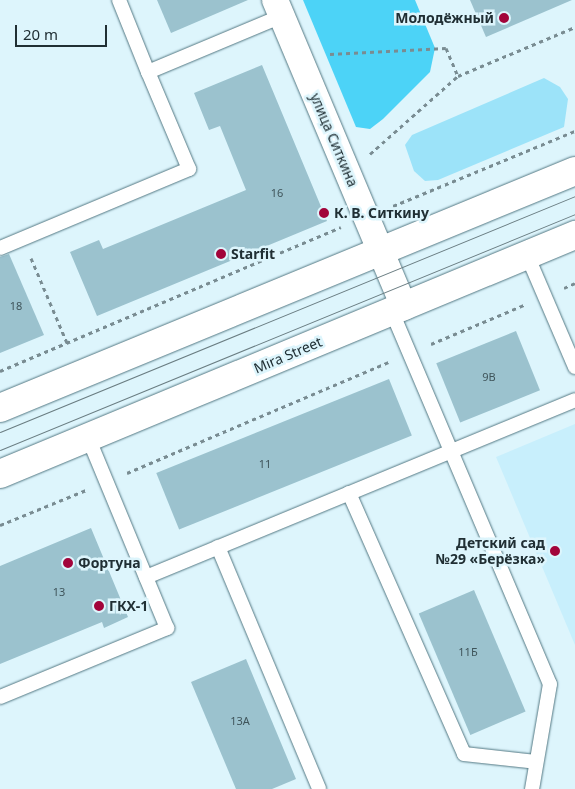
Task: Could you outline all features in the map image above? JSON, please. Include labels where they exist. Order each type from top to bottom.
[{"type":"main road","points":[[0,408],[575,171]]},
{"type":"main road","name":"Mira Street","points":[[0,474],[575,235]]},
{"type":"street","name":"улица Ситкина","points":[[279,8],[380,251],[398,309]]},
{"type":"lane","points":[[0,248],[189,169],[119,0]]},
{"type":"lane","points":[[148,72],[279,8]]},
{"type":"lane","points":[[527,255],[575,366]]},
{"type":"lane","points":[[398,309],[409,353],[452,450],[550,684],[532,789]]},
{"type":"lane","points":[[146,577],[575,400]]},
{"type":"lane","points":[[0,697],[167,628],[88,438]]},
{"type":"lane","points":[[349,493],[464,754],[536,762]]},
{"type":"lane","points":[[218,547],[319,789]]},
{"type":"path","points":[[348,174],[458,76],[575,26]]},
{"type":"path","points":[[298,56],[446,48],[458,76]]},
{"type":"path","points":[[0,371],[575,131]]},
{"type":"path","points":[[23,239],[67,343]]},
{"type":"path","points":[[0,526],[575,283]]},
{"type":"shaded area","points":[[303,0],[415,0],[435,48],[430,72],[383,119],[370,129],[356,127]]},
{"type":"shaded area","points":[[544,78],[560,87],[568,99],[564,127],[438,180],[425,181],[414,171],[405,145],[412,135]]},
{"type":"shaded area","name":"Детский сад №29 «Берёзка»","points":[[575,424],[575,645],[496,457]]},
{"type":"building","points":[[157,0],[248,0],[171,33]]},
{"type":"building","name":"Молодёжный","points":[[470,0],[572,0],[486,37]]},
{"type":"building","points":[[262,65],[327,221],[97,316],[70,252],[99,240],[103,249],[246,190],[220,126],[209,130],[194,93]]},
{"type":"building","points":[[9,254],[44,335],[0,353],[0,257]]},
{"type":"building","points":[[516,331],[540,390],[460,423],[436,363]]},
{"type":"building","points":[[389,379],[412,436],[179,530],[156,473]]},
{"type":"building","points":[[91,528],[128,617],[104,628],[102,622],[0,664],[0,566]]},
{"type":"building","points":[[474,590],[526,712],[470,735],[419,613]]},
{"type":"building","points":[[246,659],[296,779],[272,789],[236,789],[191,682]]},
{"type":"tram line","points":[[0,432],[575,196]]},
{"type":"tram line","points":[[0,450],[575,214]]},
{"type":"place","name":"Молодёжный","points":[[504,18]]},
{"type":"place","name":"К. В. Ситкину","points":[[324,213]]},
{"type":"place","name":"Starfit","points":[[221,254]]},
{"type":"place","name":"Детский сад №29 «Берёзка»","points":[[555,551]]},
{"type":"place","name":"Фортуна","points":[[68,563]]},
{"type":"place","name":"ГКХ-1","points":[[99,606]]}]
